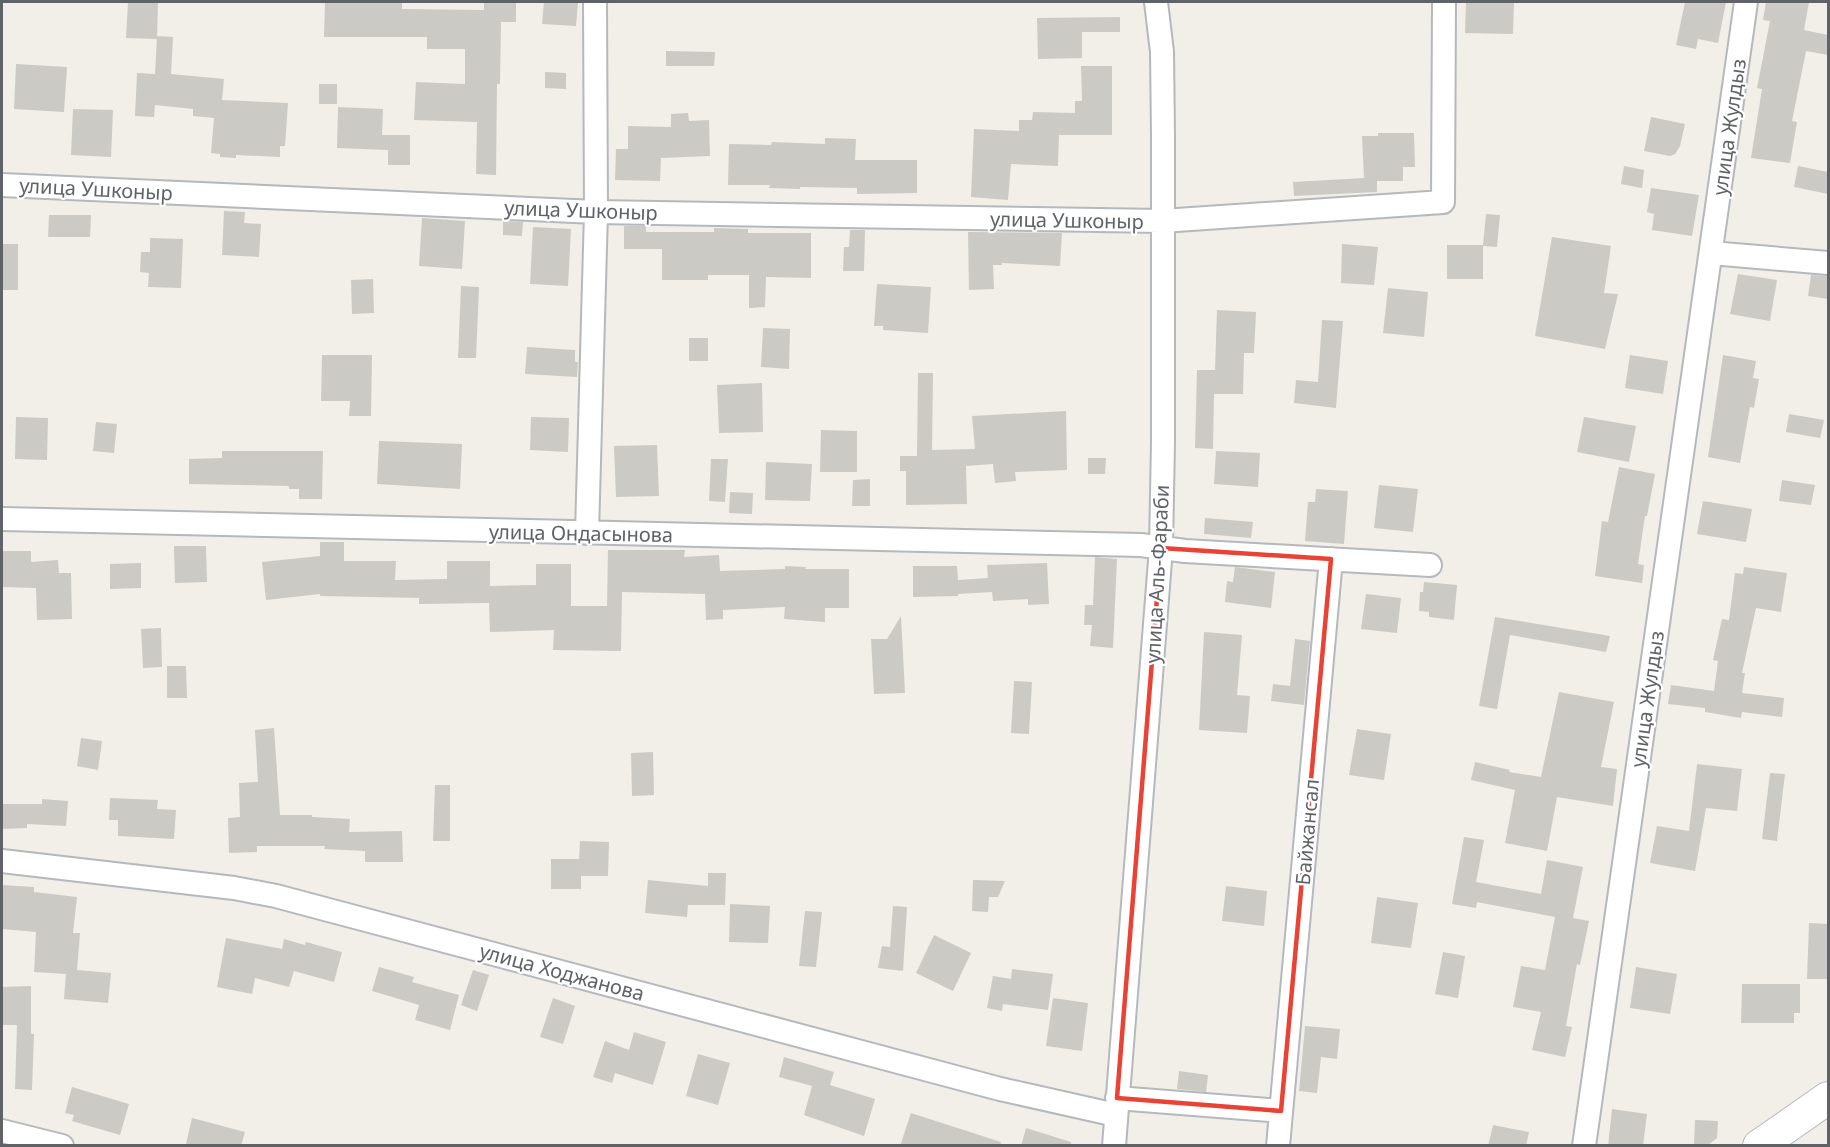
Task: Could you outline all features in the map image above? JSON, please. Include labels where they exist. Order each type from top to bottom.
[{"type":"main road","points":[[1759,1146],[1828,1098]]},
{"type":"street","points":[[587,533],[596,212],[595,2]]},
{"type":"street","name":"улица Аль-Фараби","points":[[1114,1146],[1161,548],[1162,52],[1156,2]]},
{"type":"street","name":"улица Ушконыр","points":[[2,185],[596,212],[1162,221],[1443,202],[1444,2]]},
{"type":"street","name":"улица Жулдыз","points":[[1584,1146],[1746,2]]},
{"type":"street","points":[[1711,254],[1828,263]]},
{"type":"street","name":"улица Ондасынова","points":[[2,519],[1129,545],[1161,548]]},
{"type":"street","points":[[1161,548],[1430,565]]},
{"type":"street","name":"Байжансал","points":[[1278,1146],[1331,559]]},
{"type":"street","name":"улица Ходжанова","points":[[2,861],[234,888],[276,896],[1000,1089],[1116,1107]]},
{"type":"street","points":[[1116,1107],[1281,1110]]},
{"type":"street","points":[[2,1131],[62,1146]]},
{"type":"highlighted area","points":[[1161,548],[1331,559],[1281,1111],[1117,1098]]},
{"type":"building","points":[[128,2],[158,2],[157,39],[126,38]]},
{"type":"building","points":[[325,2],[402,2],[402,9],[484,10],[484,2],[516,2],[516,22],[501,22],[500,84],[497,84],[496,175],[476,174],[477,122],[414,120],[416,82],[465,84],[465,49],[427,49],[427,37],[324,37]]},
{"type":"building","points":[[544,2],[578,2],[576,26],[542,24]]},
{"type":"building","points":[[1466,2],[1514,2],[1513,34],[1465,33]]},
{"type":"building","points":[[1685,2],[1726,2],[1718,43],[1698,39],[1696,49],[1676,45]]},
{"type":"building","points":[[1766,2],[1809,2],[1804,30],[1828,35],[1828,55],[1806,51],[1792,121],[1797,122],[1790,163],[1751,158],[1762,89],[1757,88],[1770,21],[1763,20]]},
{"type":"building","points":[[1120,17],[1120,32],[1082,32],[1082,58],[1038,59],[1037,18]]},
{"type":"building","points":[[157,36],[173,37],[171,74],[224,79],[222,100],[288,103],[285,146],[280,146],[280,157],[236,155],[236,158],[220,157],[220,154],[211,153],[214,118],[193,116],[193,109],[155,105],[154,117],[135,116],[137,73],[155,74]]},
{"type":"building","points":[[666,51],[715,52],[714,66],[666,66]]},
{"type":"building","points":[[16,64],[67,67],[64,112],[14,109]]},
{"type":"building","points":[[1081,66],[1112,66],[1112,135],[1059,135],[1058,166],[1011,164],[1008,200],[971,197],[974,129],[1019,131],[1019,120],[1032,120],[1033,112],[1075,113],[1075,101],[1082,101]]},
{"type":"building","points":[[545,72],[566,73],[566,89],[545,88]]},
{"type":"building","points":[[319,84],[337,84],[337,104],[319,104]]},
{"type":"building","points":[[338,107],[383,109],[382,135],[410,135],[410,165],[388,165],[388,150],[337,148]]},
{"type":"building","points":[[73,109],[113,110],[111,157],[71,155]]},
{"type":"building","points":[[688,113],[689,121],[709,120],[710,156],[661,158],[660,181],[615,180],[616,149],[628,149],[628,126],[671,127],[671,114]]},
{"type":"building","points":[[1651,117],[1685,124],[1680,146],[1675,154],[1670,156],[1644,151]]},
{"type":"building","points":[[1378,133],[1414,133],[1415,167],[1403,167],[1403,181],[1377,181],[1377,192],[1294,196],[1293,182],[1364,178],[1362,136],[1378,136]]},
{"type":"building","points":[[825,138],[856,139],[855,160],[917,160],[917,193],[857,194],[857,188],[800,187],[800,189],[769,188],[770,185],[728,185],[729,144],[771,145],[772,142],[825,144]]},
{"type":"building","points":[[1624,166],[1644,170],[1642,188],[1621,184]]},
{"type":"building","points":[[1798,166],[1828,172],[1828,194],[1794,187]]},
{"type":"building","points":[[1651,188],[1699,195],[1692,236],[1652,230],[1654,214],[1647,212]]},
{"type":"building","points":[[224,211],[245,212],[244,223],[261,224],[259,257],[222,255]]},
{"type":"building","points":[[1486,214],[1500,215],[1497,247],[1483,246],[1483,279],[1447,279],[1447,245],[1483,245]]},
{"type":"building","points":[[49,215],[91,215],[90,237],[48,237]]},
{"type":"building","points":[[422,218],[465,221],[462,269],[419,266]]},
{"type":"building","points":[[503,221],[523,222],[522,236],[503,235]]},
{"type":"building","points":[[624,226],[646,226],[646,232],[714,232],[714,228],[748,229],[748,233],[811,233],[811,278],[766,277],[765,307],[749,308],[749,275],[708,275],[708,280],[662,280],[662,249],[624,249]]},
{"type":"building","points":[[533,227],[571,229],[568,286],[530,284]]},
{"type":"building","points":[[850,230],[865,230],[864,271],[843,271],[844,247],[849,247]]},
{"type":"building","points":[[968,232],[1062,233],[1060,266],[1002,263],[1002,265],[993,265],[994,289],[969,290]]},
{"type":"building","points":[[1552,237],[1611,246],[1604,293],[1618,294],[1605,349],[1535,336]]},
{"type":"building","points":[[150,238],[183,239],[181,288],[148,287],[149,273],[140,272],[141,252],[150,252]]},
{"type":"building","points":[[2,244],[18,244],[18,290],[2,290]]},
{"type":"building","points":[[1342,244],[1378,247],[1374,285],[1341,283]]},
{"type":"building","points":[[1738,274],[1777,280],[1770,321],[1730,314]]},
{"type":"building","points":[[1811,275],[1828,276],[1828,299],[1808,296]]},
{"type":"building","points":[[373,279],[374,313],[352,314],[351,280]]},
{"type":"building","points":[[877,284],[931,287],[928,333],[883,330],[883,326],[874,326]]},
{"type":"building","points":[[461,286],[479,287],[476,358],[458,358]]},
{"type":"building","points":[[1388,288],[1428,292],[1424,337],[1383,333]]},
{"type":"building","points":[[1217,310],[1256,312],[1254,353],[1244,353],[1243,394],[1214,394],[1213,449],[1195,448],[1197,370],[1215,370]]},
{"type":"building","points":[[1322,320],[1343,321],[1336,408],[1294,403],[1296,380],[1318,382]]},
{"type":"building","points":[[763,328],[790,329],[789,369],[761,367]]},
{"type":"building","points":[[689,338],[708,338],[708,361],[689,361]]},
{"type":"building","points":[[527,347],[575,350],[575,362],[578,362],[577,377],[525,374]]},
{"type":"building","points":[[322,355],[372,355],[371,416],[349,416],[350,401],[321,401]]},
{"type":"building","points":[[1630,355],[1668,361],[1663,394],[1625,388]]},
{"type":"building","points":[[1723,355],[1756,361],[1753,378],[1759,379],[1754,408],[1750,407],[1740,463],[1708,457]]},
{"type":"building","points":[[918,373],[933,373],[932,450],[975,449],[972,416],[1066,411],[1067,470],[1015,472],[1016,481],[995,483],[993,464],[966,466],[967,504],[906,505],[906,471],[900,471],[900,456],[917,456]]},
{"type":"building","points":[[762,383],[763,432],[719,433],[717,385]]},
{"type":"building","points":[[1789,414],[1824,420],[1820,438],[1786,432]]},
{"type":"building","points":[[16,417],[48,418],[47,460],[15,459]]},
{"type":"building","points":[[531,417],[569,418],[568,452],[530,450]]},
{"type":"building","points":[[1584,417],[1636,426],[1629,462],[1577,452]]},
{"type":"building","points":[[96,422],[117,424],[114,453],[93,451]]},
{"type":"building","points":[[821,430],[857,431],[857,472],[820,472]]},
{"type":"building","points":[[379,441],[462,444],[460,489],[377,484]]},
{"type":"building","points":[[657,445],[659,496],[616,497],[614,446]]},
{"type":"building","points":[[222,451],[323,451],[322,499],[299,499],[299,489],[289,489],[289,486],[189,484],[189,459],[222,458]]},
{"type":"building","points":[[1216,451],[1260,453],[1258,487],[1214,484]]},
{"type":"building","points":[[1088,458],[1106,458],[1105,474],[1088,474]]},
{"type":"building","points":[[711,459],[728,459],[725,502],[709,501]]},
{"type":"building","points":[[766,462],[812,464],[810,501],[765,500]]},
{"type":"building","points":[[1619,467],[1655,474],[1647,516],[1645,516],[1638,564],[1644,565],[1642,583],[1595,576],[1602,521],[1608,522]]},
{"type":"building","points":[[870,479],[870,506],[852,506],[853,480]]},
{"type":"building","points":[[1782,480],[1815,485],[1811,505],[1779,501]]},
{"type":"building","points":[[1379,485],[1418,489],[1413,532],[1374,528]]},
{"type":"building","points":[[1316,489],[1348,491],[1344,544],[1305,541],[1308,502],[1315,502]]},
{"type":"building","points":[[730,492],[753,493],[752,514],[729,513]]},
{"type":"building","points":[[1703,501],[1752,509],[1746,542],[1697,534]]},
{"type":"building","points":[[1205,518],[1253,522],[1251,538],[1204,534]]},
{"type":"building","points":[[320,542],[344,542],[344,561],[396,561],[395,580],[447,579],[447,561],[490,561],[490,586],[536,585],[536,564],[571,564],[571,606],[607,606],[608,550],[685,550],[684,557],[719,555],[720,571],[785,569],[785,566],[806,567],[805,569],[849,569],[849,608],[825,608],[825,622],[784,619],[785,607],[723,610],[723,619],[706,620],[705,594],[622,592],[621,651],[553,650],[554,630],[490,632],[489,603],[419,604],[419,598],[320,596],[320,594],[266,600],[262,562],[320,556]]},
{"type":"building","points":[[174,546],[206,546],[207,582],[175,583]]},
{"type":"building","points":[[2,551],[31,551],[31,562],[58,560],[59,573],[71,573],[72,619],[37,620],[36,588],[2,587]]},
{"type":"building","points":[[1095,557],[1117,559],[1113,648],[1090,646],[1092,625],[1084,625],[1085,605],[1093,605]]},
{"type":"building","points":[[141,563],[141,588],[110,589],[110,564]]},
{"type":"building","points":[[1047,563],[1049,604],[1028,605],[1028,599],[993,601],[992,592],[958,594],[958,596],[913,597],[913,566],[957,566],[958,580],[988,578],[987,565]]},
{"type":"building","points":[[1235,567],[1275,572],[1271,608],[1225,602],[1227,581],[1233,582]]},
{"type":"building","points":[[1744,567],[1787,573],[1781,612],[1756,608],[1742,673],[1745,673],[1742,693],[1784,698],[1782,717],[1742,712],[1741,718],[1705,712],[1705,708],[1668,704],[1671,685],[1714,691],[1718,661],[1713,660],[1722,619],[1729,620],[1735,573],[1743,574]]},
{"type":"building","points":[[1424,582],[1457,585],[1454,620],[1429,617],[1429,612],[1419,611],[1420,592],[1423,592]]},
{"type":"building","points":[[1366,594],[1401,598],[1397,633],[1361,629]]},
{"type":"building","points":[[901,616],[905,693],[874,694],[871,639],[887,639]]},
{"type":"building","points":[[1495,617],[1610,636],[1606,652],[1510,635],[1497,709],[1479,706]]},
{"type":"building","points":[[161,628],[162,667],[143,668],[141,629]]},
{"type":"building","points":[[1204,632],[1242,635],[1237,695],[1250,696],[1247,733],[1199,730]]},
{"type":"building","points":[[1295,639],[1310,641],[1304,705],[1271,701],[1273,684],[1290,686]]},
{"type":"building","points":[[167,666],[186,666],[187,698],[167,698]]},
{"type":"building","points":[[1014,681],[1032,682],[1029,734],[1011,733]]},
{"type":"building","points":[[1559,692],[1614,702],[1601,767],[1617,769],[1613,806],[1557,797],[1547,851],[1505,843],[1515,790],[1471,780],[1475,762],[1510,770],[1509,772],[1541,777]]},
{"type":"building","points":[[274,728],[280,815],[312,815],[312,817],[350,819],[349,832],[402,831],[403,862],[365,862],[365,851],[324,849],[325,846],[257,846],[257,852],[229,853],[228,818],[240,817],[239,783],[258,782],[255,730]]},
{"type":"building","points":[[1357,729],[1391,734],[1384,780],[1349,775]]},
{"type":"building","points":[[81,738],[102,741],[98,770],[77,766]]},
{"type":"building","points":[[653,752],[654,795],[632,796],[631,753]]},
{"type":"building","points":[[1697,764],[1742,769],[1737,811],[1706,808],[1695,871],[1650,863],[1657,826],[1689,831]]},
{"type":"building","points":[[1770,773],[1785,774],[1777,841],[1762,839]]},
{"type":"building","points":[[435,785],[450,785],[450,841],[433,841]]},
{"type":"building","points":[[110,798],[158,800],[157,809],[176,810],[174,839],[118,836],[118,820],[109,820]]},
{"type":"building","points":[[42,799],[68,801],[66,826],[27,824],[27,828],[2,829],[2,804],[42,804]]},
{"type":"building","points":[[1464,837],[1484,840],[1476,882],[1541,894],[1547,860],[1583,867],[1573,918],[1589,921],[1580,965],[1577,964],[1566,1026],[1572,1027],[1565,1057],[1532,1050],[1541,1012],[1513,1007],[1521,966],[1545,970],[1555,917],[1477,902],[1476,908],[1452,904]]},
{"type":"building","points":[[580,841],[609,842],[608,876],[581,876],[581,889],[551,889],[551,859],[579,859]]},
{"type":"building","points":[[708,873],[726,873],[725,905],[688,905],[687,917],[645,913],[648,880],[708,886]]},
{"type":"building","points":[[973,880],[1005,881],[998,897],[989,897],[988,912],[972,911]]},
{"type":"building","points":[[2,885],[34,887],[34,892],[77,897],[73,933],[80,933],[77,970],[111,973],[108,1003],[64,999],[66,974],[34,972],[36,932],[2,929]]},
{"type":"building","points":[[1226,886],[1267,891],[1264,926],[1222,921]]},
{"type":"building","points":[[1377,897],[1418,903],[1411,948],[1371,943]]},
{"type":"building","points":[[730,904],[770,906],[768,943],[729,942]]},
{"type":"building","points":[[893,906],[907,907],[903,971],[878,968],[882,946],[890,947]]},
{"type":"building","points":[[805,911],[822,912],[816,967],[799,966]]},
{"type":"building","points":[[1809,923],[1828,924],[1828,979],[1807,979]]},
{"type":"building","points":[[934,935],[971,953],[953,991],[916,973]]},
{"type":"building","points":[[226,938],[282,949],[284,939],[305,945],[306,942],[342,952],[334,982],[294,971],[289,987],[255,978],[252,994],[217,987]]},
{"type":"building","points":[[1443,952],[1465,956],[1458,998],[1435,994]]},
{"type":"building","points":[[379,967],[414,977],[412,982],[459,995],[450,1030],[415,1020],[419,1005],[372,991]]},
{"type":"building","points":[[1636,967],[1677,974],[1670,1014],[1630,1008]]},
{"type":"building","points":[[1012,969],[1053,974],[1048,1010],[1003,1004],[1002,1011],[987,1008],[993,976],[1011,979]]},
{"type":"building","points":[[473,970],[489,975],[477,1011],[461,1005]]},
{"type":"building","points":[[1742,984],[1800,984],[1800,1013],[1794,1013],[1794,1023],[1741,1023]]},
{"type":"building","points":[[31,986],[31,1034],[34,1034],[32,1090],[15,1089],[17,1025],[2,1025],[2,987]]},
{"type":"building","points":[[553,998],[575,1006],[563,1044],[540,1037]]},
{"type":"building","points":[[1053,998],[1088,1003],[1082,1051],[1046,1046]]},
{"type":"building","points":[[1305,1026],[1340,1029],[1337,1059],[1321,1057],[1317,1093],[1299,1091]]},
{"type":"building","points":[[634,1032],[666,1042],[653,1085],[615,1073],[612,1083],[593,1077],[605,1041],[629,1050]]},
{"type":"building","points":[[698,1054],[730,1063],[718,1105],[686,1096]]},
{"type":"building","points":[[784,1057],[834,1072],[830,1085],[875,1099],[864,1136],[804,1115],[812,1086],[779,1077]]},
{"type":"building","points":[[1179,1071],[1208,1075],[1206,1092],[1177,1089]]},
{"type":"building","points":[[72,1087],[129,1104],[120,1135],[72,1121],[74,1115],[65,1113]]},
{"type":"building","points":[[1612,1109],[1647,1114],[1643,1146],[1608,1146]]},
{"type":"building","points":[[911,1113],[1001,1142],[1000,1146],[900,1146]]},
{"type":"building","points":[[192,1118],[245,1132],[241,1146],[186,1144]]},
{"type":"building","points":[[1695,1120],[1718,1121],[1717,1138],[1707,1146],[1694,1146]]},
{"type":"building","points":[[1493,1125],[1529,1132],[1526,1146],[1488,1146]]},
{"type":"building","points":[[1026,1128],[1071,1142],[1071,1146],[1021,1146]]}]
